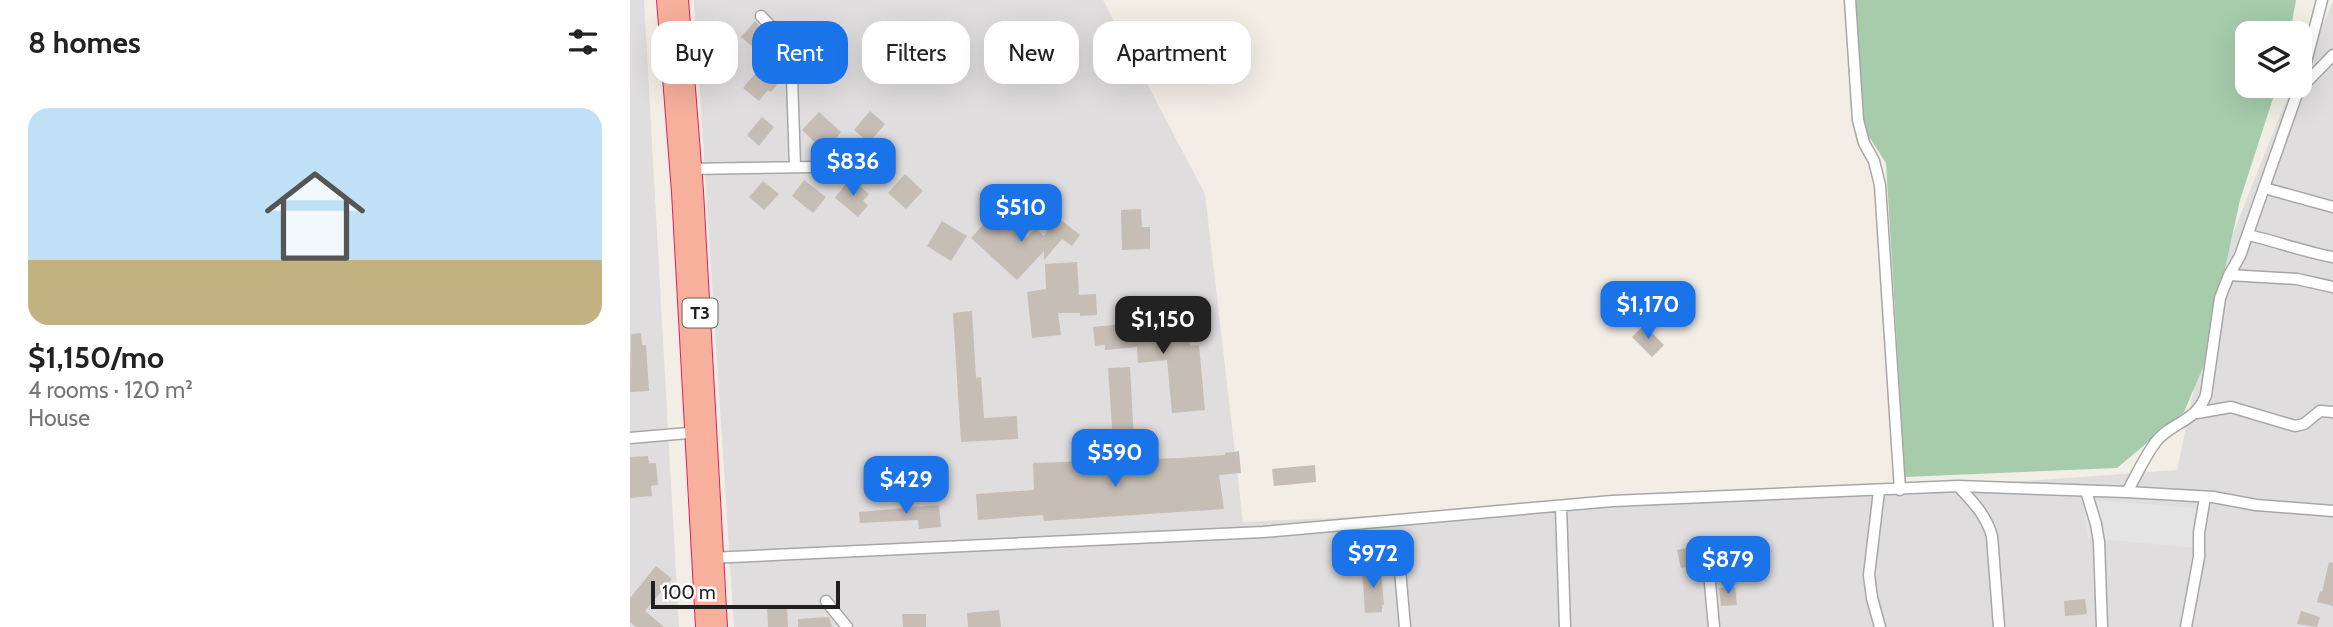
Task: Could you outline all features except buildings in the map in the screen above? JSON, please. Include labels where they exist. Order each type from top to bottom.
[{"type":"highway","name":"T3","points":[[666,0],[685,169]]},
{"type":"highway","name":"T3","points":[[679,0],[685,169],[707,559],[705,627]]},
{"type":"highway","name":"T3","points":[[707,559],[718,627]]},
{"type":"street","points":[[1850,0],[1858,120],[1880,185],[1900,490]]},
{"type":"street","points":[[2312,38],[2322,0]]},
{"type":"street","points":[[761,16],[791,48],[795,167]]},
{"type":"street","points":[[2312,75],[2333,55]]},
{"type":"street","points":[[2197,413],[2206,395],[2220,298],[2240,256],[2296,98]]},
{"type":"street","points":[[685,169],[879,166]]},
{"type":"street","points":[[2264,188],[2333,207]]},
{"type":"street","points":[[2248,234],[2333,257]]},
{"type":"street","points":[[2229,275],[2297,279],[2333,287]]},
{"type":"street","points":[[2127,492],[2156,442],[2197,413],[2231,407],[2295,426],[2304,424],[2320,411],[2333,412]]},
{"type":"street","points":[[630,438],[700,432]]},
{"type":"street","points":[[1958,486],[1989,523],[1999,627]]},
{"type":"street","points":[[707,559],[1263,532],[1612,501],[1958,486],[2205,497],[2256,505],[2333,511]]},
{"type":"street","points":[[1879,491],[1869,575],[1880,627]]},
{"type":"street","points":[[2086,491],[2099,542],[2102,627]]},
{"type":"street","points":[[2186,627],[2199,557],[2199,533],[2205,497]]},
{"type":"street","points":[[1561,506],[1565,627]]},
{"type":"street","points":[[1398,547],[1405,627]]},
{"type":"street","points":[[1710,583],[1714,627]]},
{"type":"street","points":[[825,601],[847,627]]},
{"type":"shaded area","points":[[630,0],[644,0],[679,627],[630,627]]},
{"type":"shaded area","points":[[694,0],[1103,0],[1114,21],[1093,21],[1093,84],[1147,84],[1205,194],[1243,522],[1887,491],[2177,470],[2219,269],[2288,98],[2312,98],[2312,48],[2333,2],[2333,627],[734,627],[699,84],[738,84],[738,21],[695,21]]},
{"type":"shaded area","points":[[2082,499],[2209,509],[2205,549],[2088,538]]},
{"type":"green space","points":[[1849,0],[2296,0],[2292,21],[2235,21],[2235,98],[2273,98],[2240,200],[2204,365],[2184,412],[2117,468],[1905,477],[1886,163],[1864,129]]}]
